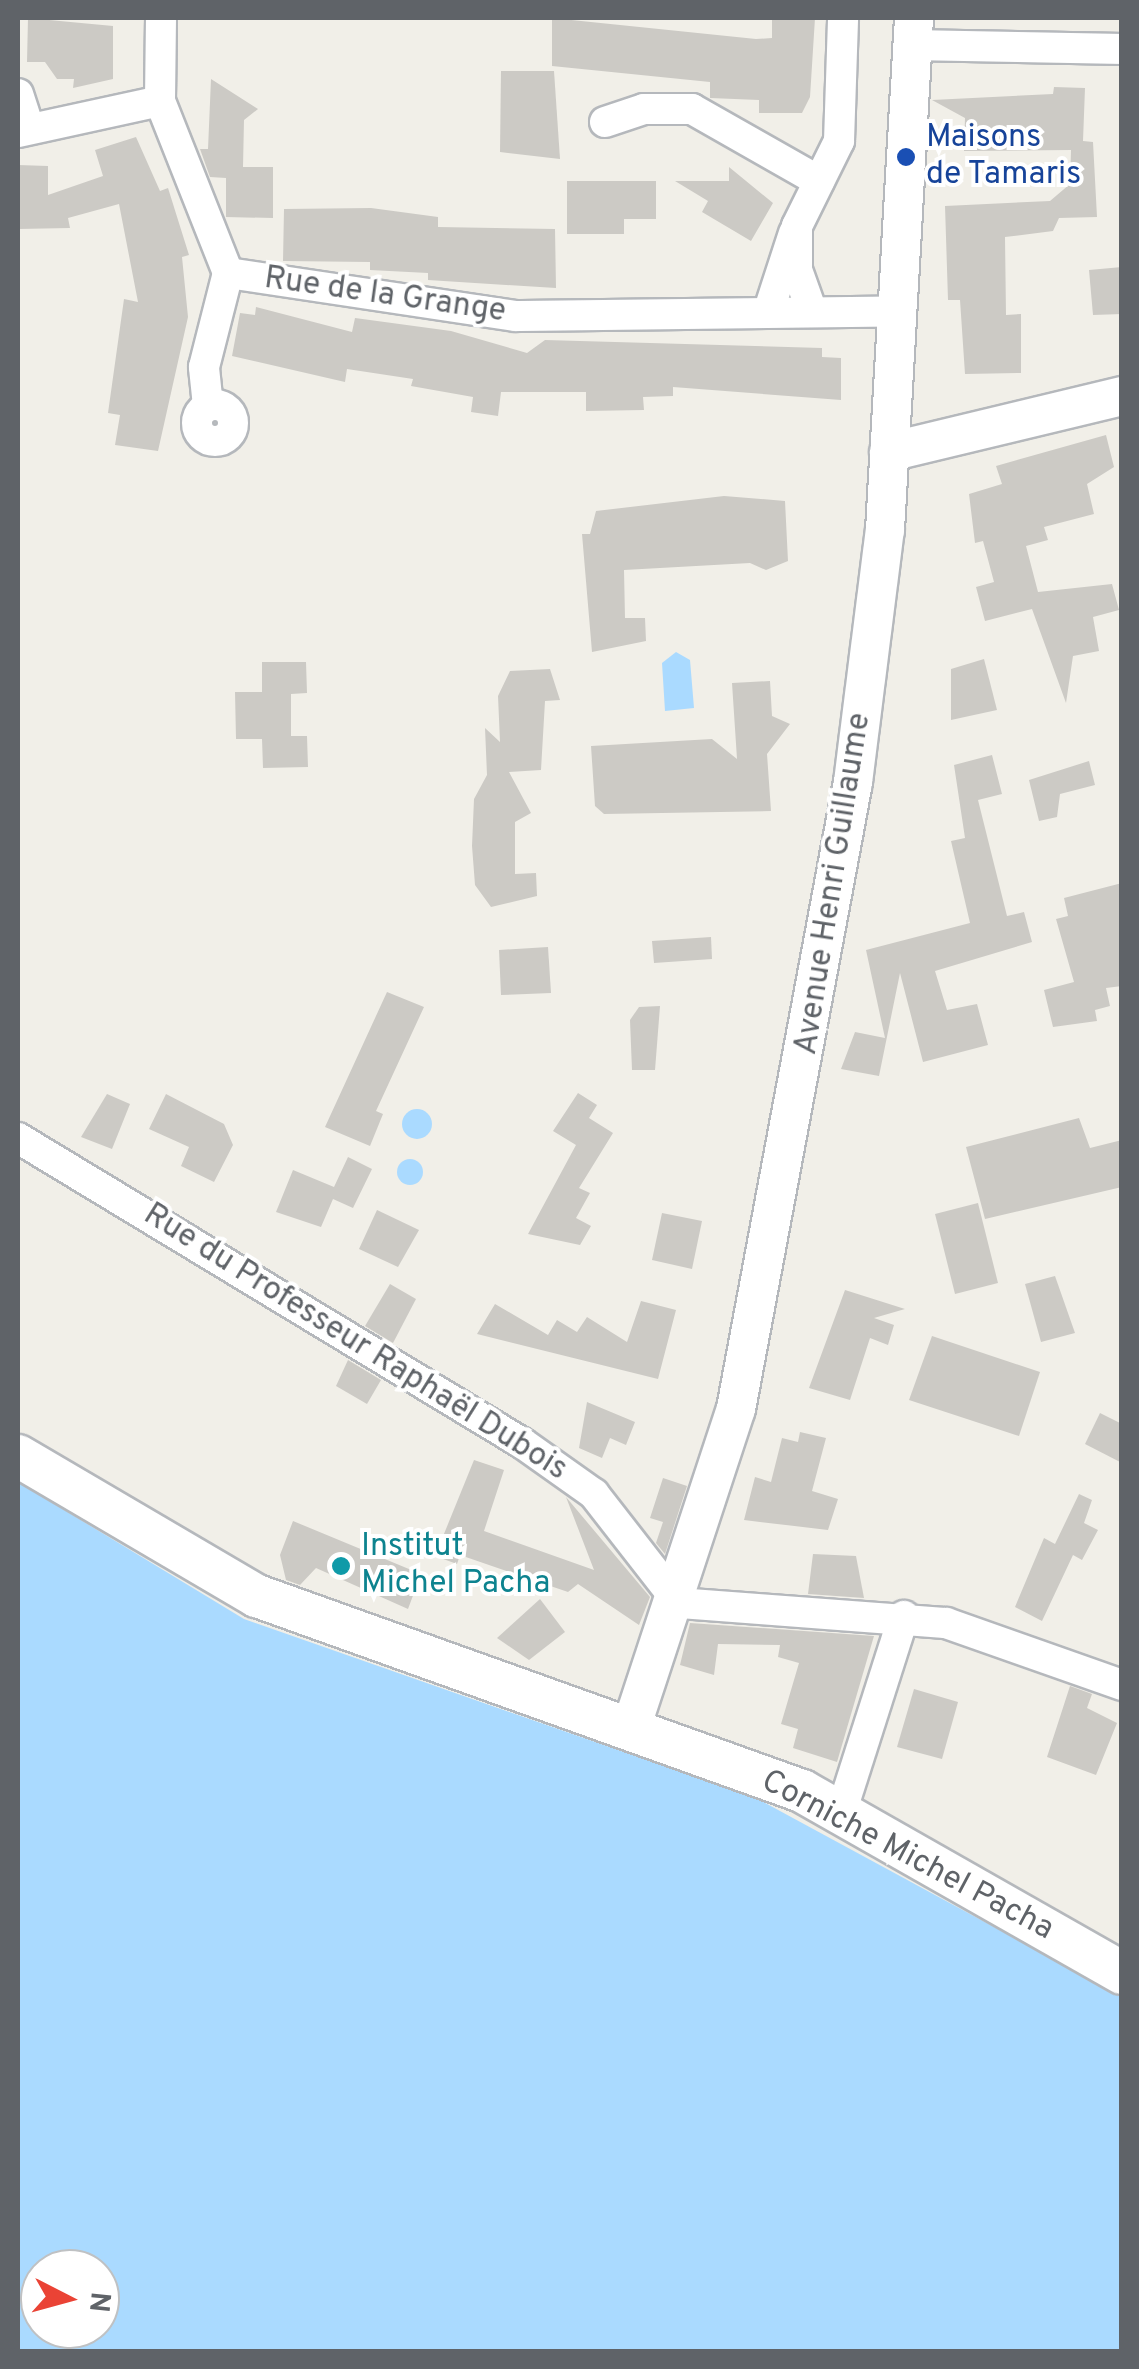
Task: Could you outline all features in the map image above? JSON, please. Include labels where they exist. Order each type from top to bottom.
[{"type":"main road","name":"Corniche Michel Pacha","points":[[18,1456],[257,1596],[631,1728],[841,1813],[1122,1973]]},
{"type":"street","name":"Rue de la Grange","points":[[161,18],[160,101],[228,273],[515,316],[811,309],[897,311]]},
{"type":"street","points":[[769,310],[776,264],[839,141],[843,18]]},
{"type":"street","points":[[914,31],[1122,49]]},
{"type":"street","name":"Avenue Henri Guillaume","points":[[631,1728],[679,1603],[736,1410],[787,1171],[853,782],[889,452],[914,31]]},
{"type":"street","points":[[18,94],[23,128],[80,126],[160,101]]},
{"type":"street","points":[[605,122],[644,108],[692,109],[819,181]]},
{"type":"street","points":[[798,226],[797,270],[811,309]]},
{"type":"street","points":[[208,406],[204,367],[228,273]]},
{"type":"street","points":[[889,452],[1122,396]]},
{"type":"street","name":"Rue du Professeur Raphaël Dubois","points":[[18,1138],[536,1454],[594,1494],[679,1603]]},
{"type":"street","points":[[679,1603],[904,1616],[1038,1648],[1122,1685]]},
{"type":"street","points":[[841,1813],[904,1616]]},
{"type":"water","points":[[676,652],[690,660],[694,708],[665,711],[662,663]]},
{"type":"water","points":[[417,1109],[431,1118],[432,1124],[423,1138],[417,1139],[403,1130],[402,1124],[411,1110]]},
{"type":"water","points":[[410,1159],[419,1163],[423,1172],[419,1181],[410,1185],[401,1181],[397,1172],[401,1163]]},
{"type":"water","points":[[18,1482],[244,1619],[758,1799],[1121,1996],[1121,2351],[18,2351]]},
{"type":"building","points":[[28,18],[113,26],[113,79],[73,88],[74,79],[57,79],[45,62],[27,62]]},
{"type":"building","points":[[552,18],[756,39],[772,38],[772,18],[815,18],[810,97],[802,113],[759,113],[759,100],[710,98],[710,82],[552,66]]},
{"type":"building","points":[[501,71],[554,71],[560,159],[500,152]]},
{"type":"building","points":[[211,79],[258,109],[244,120],[243,167],[273,167],[273,218],[226,217],[226,178],[210,177],[200,149],[208,149]]},
{"type":"building","points":[[1054,87],[1085,88],[1083,141],[1093,142],[1097,217],[1059,218],[1053,231],[1005,237],[1006,315],[1021,314],[1021,373],[965,374],[960,300],[948,300],[945,206],[1050,201],[1070,184],[1071,150],[964,151],[965,118],[932,100],[1053,94]]},
{"type":"building","points":[[136,137],[160,191],[168,188],[189,255],[182,257],[188,317],[158,451],[115,445],[120,415],[108,413],[124,299],[138,302],[119,204],[68,218],[70,228],[18,229],[18,165],[48,166],[48,195],[103,176],[95,150]]},
{"type":"building","points":[[729,167],[773,203],[751,241],[702,212],[708,201],[675,181],[729,181]]},
{"type":"building","points":[[567,181],[656,181],[656,219],[624,219],[624,234],[567,234]]},
{"type":"building","points":[[371,208],[438,217],[438,227],[555,229],[556,288],[428,280],[428,273],[370,270],[370,262],[283,261],[284,209]]},
{"type":"building","points":[[1122,267],[1122,314],[1093,315],[1089,270]]},
{"type":"building","points":[[256,307],[352,332],[355,318],[451,331],[527,353],[545,340],[822,348],[822,357],[841,358],[841,400],[673,387],[673,396],[643,397],[644,410],[586,411],[586,392],[501,392],[498,416],[471,412],[473,397],[411,386],[413,379],[347,369],[345,382],[232,356],[240,313],[255,315]]},
{"type":"building","points":[[1106,435],[1114,467],[1087,484],[1094,514],[1044,527],[1048,540],[1026,546],[1038,592],[1112,584],[1119,610],[1093,617],[1099,651],[1073,656],[1066,703],[1032,609],[985,621],[976,587],[994,582],[983,541],[975,543],[969,494],[1002,484],[996,466]]},
{"type":"building","points":[[724,496],[785,501],[788,561],[766,570],[750,563],[624,570],[625,618],[645,618],[646,641],[592,652],[582,534],[590,534],[596,511]]},
{"type":"building","points":[[984,659],[997,710],[951,720],[951,669]]},
{"type":"building","points":[[262,662],[306,662],[307,693],[291,694],[291,736],[307,736],[308,767],[263,768],[262,739],[236,739],[235,692],[262,692]]},
{"type":"building","points":[[550,669],[560,700],[545,701],[541,770],[509,772],[531,813],[515,822],[515,874],[536,873],[537,896],[491,907],[475,885],[472,846],[474,799],[487,775],[485,728],[500,742],[498,696],[510,671]]},
{"type":"building","points":[[770,681],[772,716],[790,724],[767,754],[771,811],[604,814],[595,806],[591,746],[712,739],[737,759],[732,683]]},
{"type":"building","points":[[992,755],[1002,794],[978,800],[1007,916],[1024,912],[1032,942],[935,971],[947,1010],[977,1004],[988,1045],[923,1062],[900,973],[879,1076],[841,1069],[855,1032],[885,1038],[866,950],[970,923],[951,841],[965,838],[954,765]]},
{"type":"building","points":[[1089,761],[1095,785],[1060,794],[1057,817],[1039,821],[1029,780]]},
{"type":"building","points":[[1122,883],[1122,986],[1106,988],[1110,1006],[1095,1010],[1097,1021],[1053,1027],[1044,990],[1074,982],[1056,919],[1068,916],[1064,898]]},
{"type":"building","points":[[711,937],[712,959],[654,963],[652,941]]},
{"type":"building","points":[[548,947],[551,993],[501,995],[499,950]]},
{"type":"building","points":[[387,992],[424,1007],[376,1111],[383,1114],[370,1146],[325,1127]]},
{"type":"building","points":[[660,1006],[655,1070],[632,1070],[630,1020],[639,1007]]},
{"type":"building","points":[[578,1093],[597,1105],[589,1118],[613,1133],[579,1188],[590,1193],[576,1218],[591,1226],[580,1245],[528,1234],[576,1145],[553,1131]]},
{"type":"building","points":[[107,1094],[130,1104],[112,1149],[81,1137]]},
{"type":"building","points":[[166,1094],[224,1124],[233,1145],[214,1182],[181,1166],[189,1147],[149,1129]]},
{"type":"building","points":[[1079,1118],[1090,1148],[1122,1140],[1122,1187],[985,1219],[966,1147]]},
{"type":"building","points":[[348,1157],[372,1169],[353,1208],[333,1199],[321,1227],[276,1212],[293,1170],[334,1187]]},
{"type":"building","points":[[978,1203],[998,1283],[955,1294],[935,1214]]},
{"type":"building","points":[[377,1210],[419,1230],[398,1267],[359,1249]]},
{"type":"building","points":[[662,1213],[702,1221],[692,1269],[652,1260]]},
{"type":"building","points":[[1055,1276],[1075,1333],[1041,1342],[1025,1284]]},
{"type":"building","points":[[390,1284],[416,1299],[393,1343],[365,1326]]},
{"type":"building","points":[[845,1290],[905,1309],[874,1318],[894,1325],[888,1345],[870,1338],[850,1400],[809,1388]]},
{"type":"building","points":[[641,1301],[676,1310],[658,1379],[477,1334],[495,1304],[548,1335],[557,1320],[577,1332],[587,1317],[627,1342]]},
{"type":"building","points":[[932,1336],[1040,1372],[1019,1436],[909,1400]]},
{"type":"building","points":[[348,1360],[381,1380],[367,1404],[336,1386]]},
{"type":"building","points":[[587,1402],[635,1422],[626,1445],[610,1438],[602,1458],[579,1448]]},
{"type":"building","points":[[1100,1413],[1122,1424],[1122,1463],[1085,1444]]},
{"type":"building","points":[[800,1432],[826,1438],[812,1491],[838,1499],[828,1530],[744,1520],[755,1477],[771,1482],[782,1438],[798,1442]]},
{"type":"building","points":[[474,1460],[504,1470],[484,1531],[594,1570],[566,1497],[650,1597],[639,1625],[578,1584],[568,1592],[460,1555],[457,1564],[435,1556]]},
{"type":"building","points":[[663,1478],[687,1486],[665,1554],[656,1543],[663,1522],[650,1518]]},
{"type":"building","points":[[1079,1494],[1092,1500],[1084,1523],[1098,1530],[1082,1560],[1073,1555],[1042,1621],[1015,1607],[1044,1538],[1055,1544]]},
{"type":"building","name":"Institut Michel Pacha","points":[[293,1521],[421,1574],[408,1609],[316,1568],[300,1585],[286,1580],[280,1555]]},
{"type":"building","points":[[813,1554],[856,1556],[864,1598],[808,1594]]},
{"type":"building","points":[[540,1599],[565,1632],[529,1660],[497,1638]]},
{"type":"building","points":[[690,1623],[874,1636],[837,1762],[793,1748],[798,1729],[781,1724],[799,1663],[778,1657],[780,1645],[718,1644],[714,1675],[680,1665]]},
{"type":"building","points":[[1070,1686],[1092,1694],[1087,1708],[1117,1723],[1096,1775],[1047,1757]]},
{"type":"building","points":[[914,1689],[958,1702],[942,1759],[897,1747]]},
{"type":"place","name":"Maisons de Tamaris","points":[[906,157]]},
{"type":"place","name":"Institut Michel Pacha","points":[[341,1566]]}]
